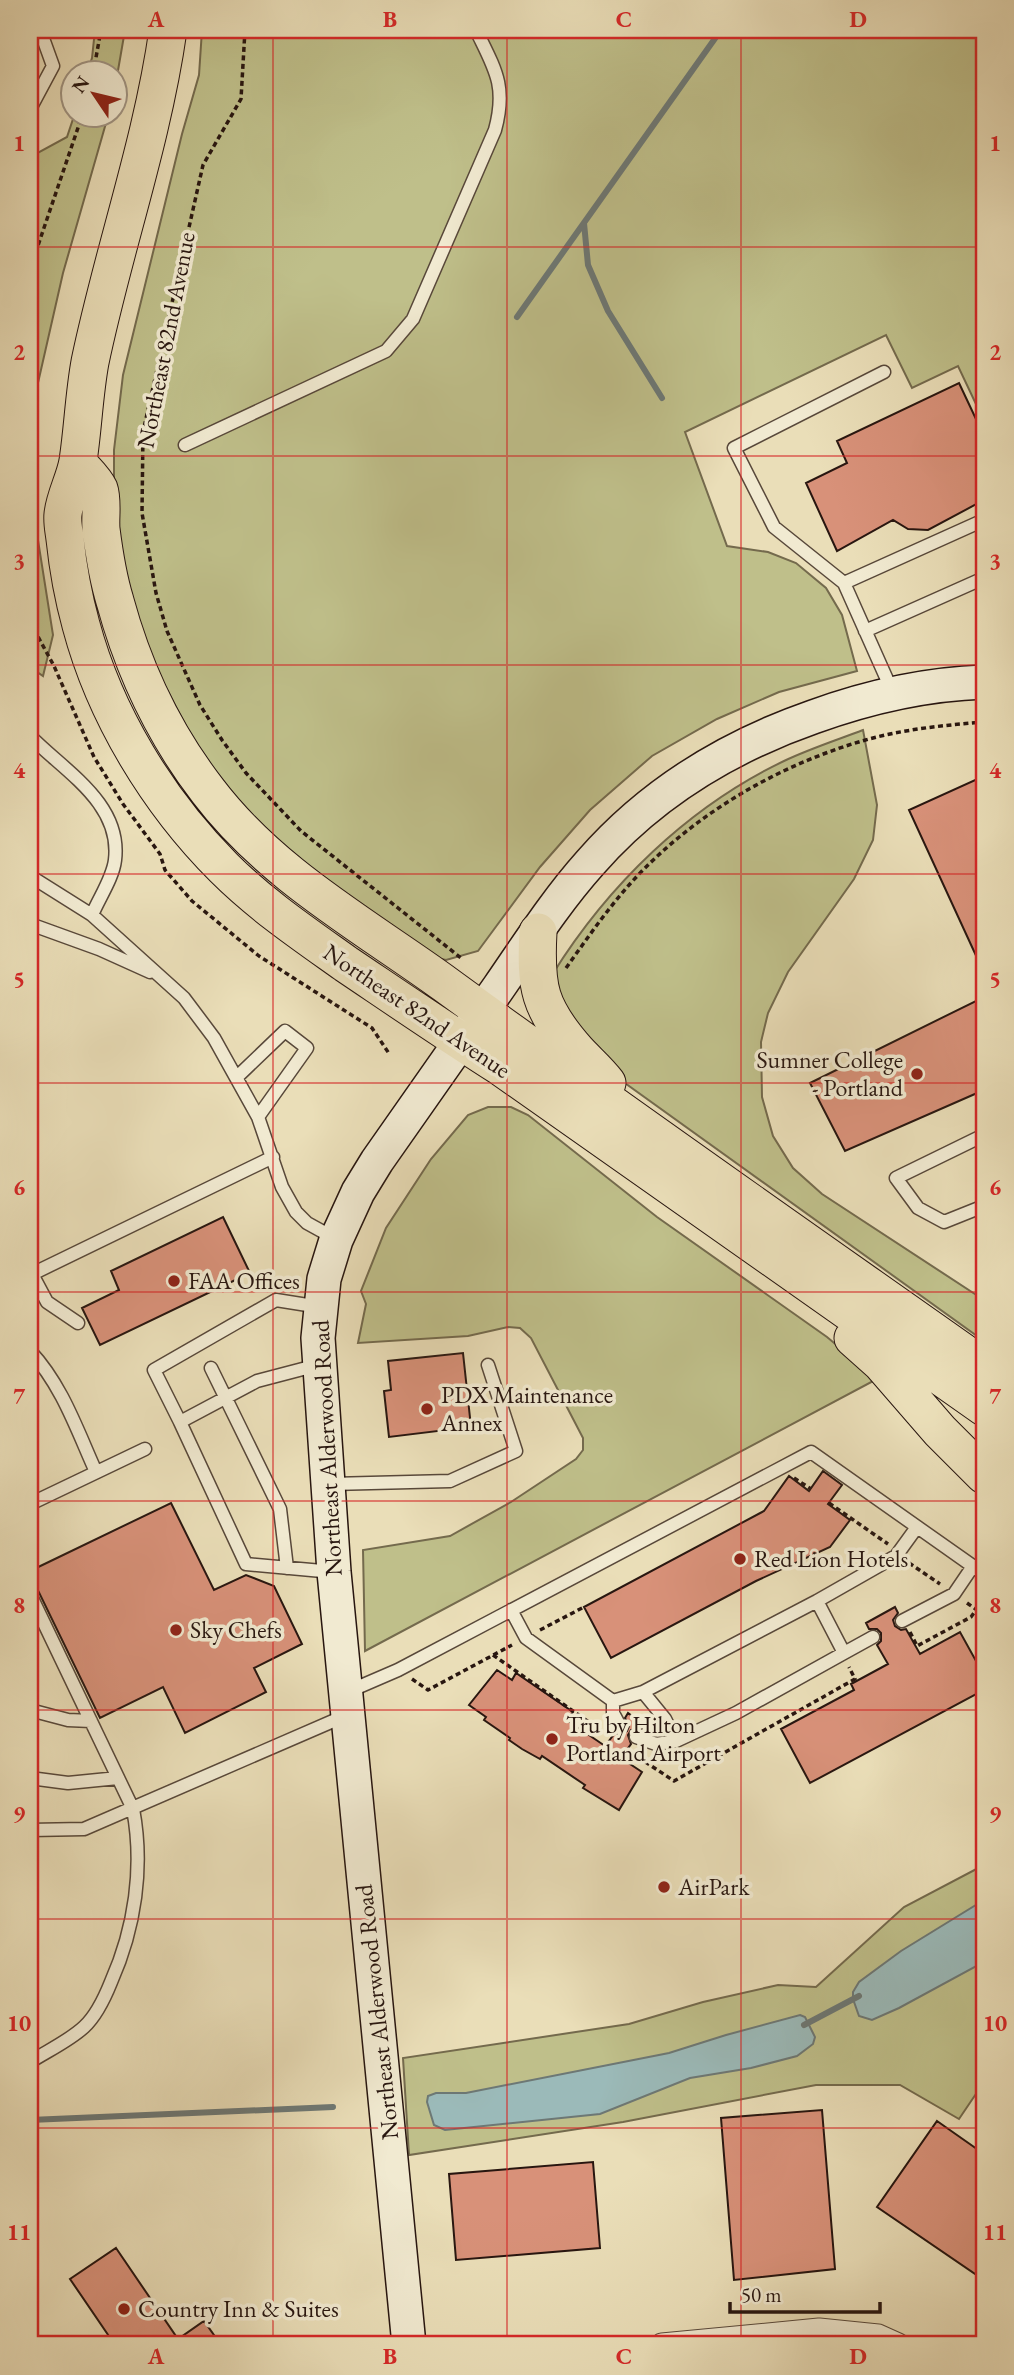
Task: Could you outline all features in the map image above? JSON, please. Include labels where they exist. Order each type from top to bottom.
[{"type":"main road","name":"Northeast 82nd Avenue","points":[[168,30],[150,125],[91,361],[83,404],[78,463],[62,515],[74,600],[98,678],[119,723],[144,766],[196,838],[225,869],[295,928],[759,1248],[984,1407]]},
{"type":"main road","name":"Northeast 82nd Avenue","points":[[78,463],[99,489],[104,551],[113,597],[143,684],[162,722],[204,786],[261,850],[289,875],[984,1367]]},
{"type":"main road","name":"Northeast Alderwood Road","points":[[409,2345],[346,1704],[317,1338],[324,1279],[336,1240],[358,1192],[377,1161],[568,890],[612,839],[665,793],[698,769],[775,730],[851,704],[893,694],[944,685],[984,682]]},
{"type":"main road","points":[[538,932],[536,972],[546,1011],[571,1044],[599,1072],[637,1123]]},
{"type":"main road","points":[[759,1248],[881,1363],[940,1431],[984,1475]]},
{"type":"street","points":[[662,2345],[819,2330],[878,2336],[898,2345]]},
{"type":"lane","points":[[30,109],[52,66],[40,30]]},
{"type":"lane","points":[[184,445],[386,351],[413,319],[495,130],[501,107],[500,87],[494,67],[476,30]]},
{"type":"lane","points":[[884,372],[734,448],[774,527],[844,583],[893,694]]},
{"type":"lane","points":[[844,583],[984,520]]},
{"type":"lane","points":[[865,631],[984,578]]},
{"type":"lane","points":[[30,736],[89,790],[110,818],[116,839],[115,862],[92,915]]},
{"type":"lane","points":[[30,876],[92,915],[164,978],[200,1018],[237,1077],[258,1117],[282,1187],[296,1212],[307,1223],[336,1240]]},
{"type":"lane","points":[[30,924],[99,949],[164,978]]},
{"type":"lane","points":[[237,1077],[285,1031],[307,1048],[258,1117]]},
{"type":"lane","points":[[984,1135],[896,1178],[918,1208],[944,1222],[984,1206]]},
{"type":"lane","points":[[78,1323],[47,1302],[32,1274],[273,1157]]},
{"type":"lane","points":[[320,1307],[276,1300],[154,1370],[246,1564],[334,1572]]},
{"type":"lane","points":[[30,1351],[60,1392],[96,1472]]},
{"type":"lane","points":[[180,1422],[257,1381],[319,1364]]},
{"type":"lane","points":[[327,1485],[450,1482],[516,1451],[488,1365]]},
{"type":"lane","points":[[211,1368],[280,1509],[287,1567]]},
{"type":"lane","points":[[30,1504],[145,1449]]},
{"type":"lane","points":[[30,1830],[84,1829],[133,1809],[346,1704],[398,1670],[811,1452],[984,1574]]},
{"type":"lane","points":[[613,1701],[643,1692],[817,1601],[896,1556],[917,1527]]},
{"type":"lane","points":[[905,1627],[954,1594],[973,1566]]},
{"type":"lane","points":[[30,1594],[133,1809],[137,1832],[137,1878],[129,1933],[122,1957],[101,2003],[84,2027],[30,2062]]},
{"type":"lane","points":[[817,1601],[844,1653]]},
{"type":"lane","points":[[511,1610],[526,1638],[613,1701]]},
{"type":"lane","points":[[636,1737],[656,1744],[676,1741],[736,1713],[873,1637]]},
{"type":"lane","points":[[643,1692],[665,1719],[676,1741]]},
{"type":"lane","points":[[613,1701],[613,1713],[620,1726]]},
{"type":"lane","points":[[30,1710],[68,1720],[91,1721]]},
{"type":"lane","points":[[30,1778],[68,1783],[118,1779]]},
{"type":"path","points":[[96,60],[101,30]]},
{"type":"path","name":"Northeast 82nd Avenue","points":[[245,30],[241,99],[203,165],[142,432],[142,513],[156,593],[167,631],[200,705],[246,773],[301,831],[461,958]]},
{"type":"path","points":[[30,269],[77,130]]},
{"type":"path","points":[[563,973],[600,919],[645,867],[678,838],[741,794],[818,756],[870,739],[940,726],[984,723]]},
{"type":"path","points":[[905,1627],[917,1646],[971,1617],[984,1599]]},
{"type":"path","points":[[398,1670],[428,1690],[584,1607]]},
{"type":"green space","points":[[95,30],[125,30],[120,60],[91,60]]},
{"type":"green space","points":[[202,30],[494,30],[497,35],[508,30],[984,30],[984,421],[958,366],[912,388],[886,335],[685,432],[727,546],[768,552],[796,563],[826,588],[842,615],[857,671],[779,692],[717,719],[652,756],[590,810],[540,867],[478,951],[446,960],[432,957],[277,846],[206,764],[138,635],[114,511],[114,450],[123,375],[199,75]]},
{"type":"green space","points":[[69,130],[104,130],[63,273],[35,396],[34,515],[53,635],[43,676],[30,667],[30,157],[67,137]]},
{"type":"green space","points":[[863,730],[877,805],[873,840],[854,879],[788,972],[768,1013],[761,1042],[762,1097],[773,1136],[793,1168],[822,1194],[984,1300],[984,1341],[604,1068],[575,1036],[552,975],[598,910],[653,852],[683,825],[715,801],[784,761]]},
{"type":"green space","points":[[488,1107],[511,1107],[528,1115],[657,1217],[827,1337],[877,1379],[365,1651],[363,1550],[450,1536],[511,1502],[576,1459],[583,1450],[583,1438],[531,1338],[520,1328],[508,1327],[468,1336],[358,1343],[366,1304],[361,1291],[386,1228],[431,1159],[468,1115]]},
{"type":"green space","points":[[984,1865],[984,2082],[959,2119],[900,2085],[816,2085],[623,2122],[409,2155],[403,2058],[629,2024],[703,2002],[778,1985],[816,1987],[904,1907]]},
{"type":"water","points":[[984,1900],[984,1962],[872,2020],[859,2016],[853,1992],[859,1982],[901,1951]]},
{"type":"water","points":[[800,2015],[805,2017],[815,2037],[813,2044],[797,2056],[751,2068],[690,2078],[600,2114],[445,2130],[434,2125],[427,2102],[428,2096],[436,2093],[466,2093],[669,2053]]},
{"type":"building","points":[[959,383],[984,436],[984,500],[928,530],[908,529],[893,520],[837,551],[806,483],[847,463],[837,441]]},
{"type":"building","points":[[984,776],[984,973],[909,810]]},
{"type":"building","points":[[984,997],[984,1090],[845,1151],[810,1083]]},
{"type":"building","name":"FAA Offices","points":[[223,1217],[250,1273],[100,1345],[82,1308],[119,1290],[111,1271]]},
{"type":"building","name":"PDX Maintenance Annex","points":[[463,1353],[471,1427],[389,1437],[384,1391],[391,1390],[388,1361]]},
{"type":"building","name":"Red Lion Hotels","points":[[823,1471],[842,1485],[828,1504],[850,1520],[830,1547],[756,1581],[611,1658],[584,1607],[764,1511],[789,1476],[809,1491]]},
{"type":"building","name":"Sky Chefs","points":[[171,1503],[214,1590],[246,1575],[274,1586],[302,1644],[254,1668],[266,1692],[185,1733],[163,1687],[100,1718],[30,1574],[30,1571]]},
{"type":"building","points":[[895,1607],[898,1613],[893,1620],[895,1626],[901,1630],[906,1629],[920,1654],[960,1632],[976,1661],[984,1657],[984,1690],[810,1783],[781,1729],[854,1690],[851,1684],[888,1664],[877,1645],[881,1641],[881,1633],[877,1629],[869,1629],[866,1623]]},
{"type":"building","name":"Tru by Hilton Portland Airport","points":[[497,1670],[512,1680],[516,1673],[573,1712],[567,1720],[605,1746],[615,1733],[620,1735],[627,1731],[629,1726],[625,1718],[628,1713],[644,1725],[641,1730],[631,1730],[628,1735],[631,1744],[621,1758],[642,1772],[619,1810],[583,1788],[585,1785],[542,1756],[540,1759],[509,1740],[510,1738],[484,1720],[486,1717],[469,1705]]},
{"type":"building","points":[[822,2110],[835,2269],[734,2280],[721,2118]]},
{"type":"building","points":[[937,2121],[984,2154],[984,2280],[877,2207]]},
{"type":"building","points":[[593,2162],[600,2248],[456,2260],[449,2174]]},
{"type":"building","name":"Country Inn & Suites","points":[[116,2248],[178,2339],[204,2321],[221,2345],[115,2345],[70,2279]]},
{"type":"waterway","points":[[517,317],[721,30]]},
{"type":"waterway","points":[[584,223],[588,265],[608,311],[662,398]]},
{"type":"waterway","points":[[804,2025],[859,1996]]},
{"type":"waterway","points":[[30,2120],[333,2107]]},
{"type":"place","name":"Sumner College - Portland","points":[[917,1074]]},
{"type":"place","name":"FAA Offices","points":[[174,1281]]},
{"type":"place","name":"PDX Maintenance Annex","points":[[427,1409]]},
{"type":"place","name":"Red Lion Hotels","points":[[740,1559]]},
{"type":"place","name":"Sky Chefs","points":[[176,1630]]},
{"type":"place","name":"Tru by Hilton Portland Airport","points":[[552,1739]]},
{"type":"place","name":"AirPark","points":[[664,1887]]},
{"type":"place","name":"Country Inn & Suites","points":[[124,2309]]}]
